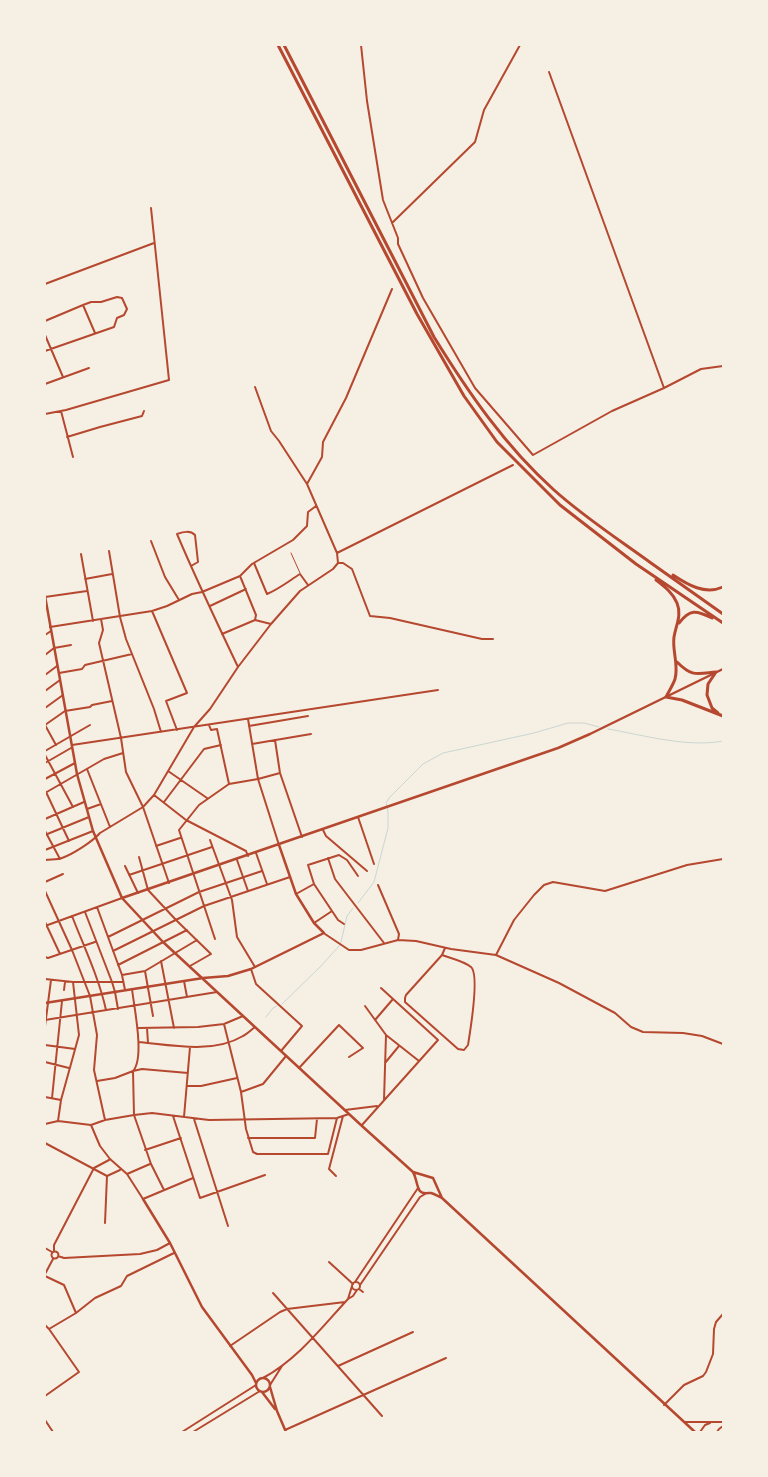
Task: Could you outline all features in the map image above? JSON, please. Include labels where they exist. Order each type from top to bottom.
[{"type":"highway","points":[[278,45],[417,314],[464,396],[497,442],[560,506],[636,564],[674,596],[678,605],[678,623],[674,643],[677,661],[675,679],[666,697],[682,700],[723,716]]},
{"type":"highway","points":[[284,45],[434,337],[460,379],[499,432],[554,490],[591,520],[723,614]]},
{"type":"highway","points":[[650,562],[688,584],[703,590],[723,587]]},
{"type":"highway","points":[[636,564],[723,624]]},
{"type":"highway","points":[[678,623],[686,615],[693,612],[702,613],[723,624]]},
{"type":"highway","points":[[677,661],[686,671],[697,674],[716,672]]},
{"type":"highway","points":[[716,672],[708,684],[707,695],[712,708],[723,716]]},
{"type":"street","points":[[361,45],[367,101],[383,200],[398,238],[398,244],[423,298],[476,388],[533,455],[612,411],[701,369],[723,366]]},
{"type":"street","points":[[392,223],[475,142],[484,110],[520,45]]},
{"type":"street","points":[[549,72],[664,388]]},
{"type":"street","points":[[45,414],[169,380],[150,208]]},
{"type":"street","points":[[45,284],[154,243]]},
{"type":"street","points":[[306,484],[322,457],[323,442],[346,398],[392,289]]},
{"type":"street","points":[[45,322],[83,305],[117,297],[122,298],[127,309],[124,315],[117,318],[114,327],[45,351]]},
{"type":"street","points":[[83,305],[95,333]]},
{"type":"street","points":[[45,335],[63,378]]},
{"type":"street","points":[[45,384],[89,368]]},
{"type":"street","points":[[45,860],[60,859],[96,838],[100,833],[142,807],[154,795],[194,727],[210,709],[238,667],[271,624],[300,591],[334,569],[338,563],[337,553],[306,484],[279,440],[271,431],[255,387]]},
{"type":"street","points":[[61,411],[73,457]]},
{"type":"street","points":[[67,437],[142,416],[144,411]]},
{"type":"street","points":[[337,553],[513,465]]},
{"type":"street","points":[[50,627],[152,611],[240,576],[254,563],[293,540],[307,526],[308,512],[316,506]]},
{"type":"street","points":[[191,566],[198,562],[195,535],[189,532],[177,534],[202,592],[238,667]]},
{"type":"street","points":[[151,541],[165,577],[179,600]]},
{"type":"street","points":[[109,551],[120,617],[126,639],[162,732]]},
{"type":"street","points":[[80,554],[93,621]]},
{"type":"street","points":[[254,563],[267,594],[280,588],[300,574],[308,585]]},
{"type":"street","points":[[338,563],[344,563],[352,570],[370,616],[390,618],[482,639],[493,639]]},
{"type":"street","points":[[85,579],[112,574]]},
{"type":"street","points":[[240,576],[256,615],[255,620]]},
{"type":"street","points":[[210,606],[246,590]]},
{"type":"street","points":[[87,591],[45,596],[77,774],[93,831],[122,898],[163,942],[413,1172],[418,1182],[418,1188],[353,1284],[348,1299]]},
{"type":"street","points":[[152,611],[187,693],[166,702],[177,730]]},
{"type":"street","points":[[101,619],[102,630],[99,643],[121,738],[126,772],[142,807],[169,883]]},
{"type":"street","points":[[222,634],[255,620],[271,624]]},
{"type":"street","points":[[45,635],[51,631]]},
{"type":"street","points":[[45,654],[54,648],[70,645]]},
{"type":"street","points":[[59,673],[82,669],[85,665],[132,654]]},
{"type":"street","points":[[45,675],[57,666]]},
{"type":"street","points":[[46,926],[558,748],[723,668]]},
{"type":"street","points":[[45,690],[60,680]]},
{"type":"street","points":[[45,763],[72,746],[438,690]]},
{"type":"street","points":[[45,708],[63,695]]},
{"type":"street","points":[[56,745],[45,725],[65,711],[112,701]]},
{"type":"street","points":[[249,726],[308,716]]},
{"type":"street","points":[[248,719],[258,779],[296,894],[314,923],[324,933],[349,950],[361,950],[398,940],[416,941],[445,948],[496,954],[559,983],[615,1013],[631,1026],[643,1032],[683,1033],[702,1036],[723,1044]]},
{"type":"street","points":[[45,751],[90,725]]},
{"type":"street","points":[[208,725],[211,730],[217,729],[229,784]]},
{"type":"street","points":[[252,744],[311,734]]},
{"type":"street","points":[[275,740],[280,773],[302,837]]},
{"type":"street","points":[[164,802],[204,749],[221,745]]},
{"type":"street","points":[[69,841],[45,792],[110,756],[123,753]]},
{"type":"street","points":[[45,755],[73,807]]},
{"type":"street","points":[[45,779],[75,763]]},
{"type":"street","points":[[87,768],[110,828]]},
{"type":"street","points":[[168,771],[207,798]]},
{"type":"street","points":[[216,939],[179,830],[199,805],[229,784],[280,773]]},
{"type":"street","points":[[154,795],[186,820],[246,851],[248,856]]},
{"type":"street","points":[[45,819],[85,802]]},
{"type":"street","points":[[87,809],[101,804]]},
{"type":"street","points":[[60,859],[46,833],[89,817]]},
{"type":"street","points":[[358,817],[374,864]]},
{"type":"street","points":[[323,830],[326,836],[367,871]]},
{"type":"street","points":[[45,850],[93,831]]},
{"type":"street","points":[[156,846],[181,838]]},
{"type":"street","points":[[210,840],[231,897],[237,937],[255,967]]},
{"type":"street","points":[[129,875],[212,847]]},
{"type":"street","points":[[256,853],[267,885]]},
{"type":"street","points":[[344,924],[338,920],[314,884],[308,865],[339,854],[347,860],[358,876]]},
{"type":"street","points":[[139,857],[148,890],[210,954],[190,966]]},
{"type":"street","points":[[328,858],[335,879],[384,943]]},
{"type":"street","points":[[496,954],[514,920],[544,885],[553,882],[605,891],[687,865],[723,859]]},
{"type":"street","points":[[237,860],[248,891]]},
{"type":"street","points":[[125,866],[138,893]]},
{"type":"street","points":[[108,937],[199,892],[262,871]]},
{"type":"street","points":[[45,882],[62,874]]},
{"type":"street","points":[[113,951],[204,906],[290,877]]},
{"type":"street","points":[[296,894],[314,884]]},
{"type":"street","points":[[378,885],[399,934],[398,940]]},
{"type":"street","points":[[45,891],[86,982],[90,996],[97,1035],[94,1070],[105,1120]]},
{"type":"street","points":[[96,908],[122,975],[125,990]]},
{"type":"street","points":[[314,923],[332,911]]},
{"type":"street","points":[[84,912],[112,982],[118,1009]]},
{"type":"street","points":[[72,916],[98,982],[106,1011]]},
{"type":"street","points":[[45,922],[60,954]]},
{"type":"street","points":[[118,965],[187,930]]},
{"type":"street","points":[[46,1003],[203,978],[228,976],[251,969],[324,933]]},
{"type":"street","points":[[122,975],[145,971],[197,940]]},
{"type":"street","points":[[45,957],[48,958],[96,941]]},
{"type":"street","points":[[442,955],[468,965],[475,972],[468,1045],[464,1050],[458,1049],[405,1002],[404,998],[442,955],[445,948]]},
{"type":"street","points":[[161,961],[174,1028]]},
{"type":"street","points":[[251,969],[256,984],[302,1026],[281,1051]]},
{"type":"street","points":[[145,971],[153,1016]]},
{"type":"street","points":[[45,979],[65,982],[123,982]]},
{"type":"street","points":[[45,1026],[46,1003],[51,980]]},
{"type":"street","points":[[184,981],[187,997]]},
{"type":"street","points":[[64,990],[65,982]]},
{"type":"street","points":[[58,1121],[61,1100],[79,1035],[73,982]]},
{"type":"street","points":[[362,1126],[438,1040],[381,988]]},
{"type":"street","points":[[132,989],[139,1042],[137,1067],[133,1071],[134,1115],[151,1164],[164,1190]]},
{"type":"street","points":[[45,1020],[217,992]]},
{"type":"street","points":[[375,1020],[394,999]]},
{"type":"street","points":[[52,1098],[62,1000]]},
{"type":"street","points":[[365,1006],[386,1035],[419,1061]]},
{"type":"street","points":[[137,1028],[198,1027],[224,1024],[243,1016]]},
{"type":"street","points":[[224,1024],[241,1092],[248,1138],[253,1152],[257,1154],[328,1154],[337,1118]]},
{"type":"street","points":[[299,1068],[339,1025],[363,1048],[349,1057]]},
{"type":"street","points":[[139,1042],[204,1047],[220,1045],[242,1037],[255,1027]]},
{"type":"street","points":[[146,1028],[148,1043]]},
{"type":"street","points":[[384,1100],[386,1035]]},
{"type":"street","points":[[45,1045],[75,1049]]},
{"type":"street","points":[[184,1117],[190,1046]]},
{"type":"street","points":[[385,1063],[400,1046]]},
{"type":"street","points":[[241,1092],[263,1084],[286,1056]]},
{"type":"street","points":[[45,1062],[69,1068]]},
{"type":"street","points":[[96,1081],[115,1078],[133,1071],[142,1070],[188,1073]]},
{"type":"street","points":[[187,1086],[201,1086],[238,1078]]},
{"type":"street","points":[[45,1097],[61,1100]]},
{"type":"street","points":[[345,1110],[379,1106]]},
{"type":"street","points":[[45,1124],[58,1121],[90,1125],[105,1120],[152,1113],[194,1118],[245,1120],[337,1118],[349,1114]]},
{"type":"street","points":[[173,1116],[200,1198],[265,1175]]},
{"type":"street","points":[[336,1176],[328,1168],[343,1116]]},
{"type":"street","points":[[194,1118],[228,1226]]},
{"type":"street","points":[[248,1138],[315,1138],[317,1119]]},
{"type":"street","points":[[90,1125],[100,1146],[110,1160],[127,1174],[170,1243],[202,1307],[252,1374],[256,1384],[276,1411],[286,1431],[446,1358]]},
{"type":"street","points":[[146,1150],[181,1138]]},
{"type":"street","points":[[45,1143],[107,1176]]},
{"type":"street","points":[[76,1313],[64,1285],[45,1275],[53,1258],[54,1245],[94,1168],[110,1160]]},
{"type":"street","points":[[127,1174],[151,1164]]},
{"type":"street","points":[[107,1176],[122,1169]]},
{"type":"street","points":[[413,1172],[433,1178],[442,1198]]},
{"type":"street","points":[[418,1182],[425,1175]]},
{"type":"street","points":[[106,1223],[107,1176]]},
{"type":"street","points":[[143,1199],[193,1178]]},
{"type":"street","points":[[431,1193],[436,1185]]},
{"type":"street","points":[[418,1188],[425,1194]]},
{"type":"street","points":[[182,1432],[256,1384],[313,1338],[358,1290],[420,1197],[431,1193],[442,1198],[695,1432]]},
{"type":"street","points":[[45,1248],[56,1252],[58,1256],[64,1258],[140,1254],[157,1250],[170,1243]]},
{"type":"street","points":[[49,1329],[76,1313],[95,1298],[121,1286],[128,1276],[174,1253]]},
{"type":"street","points":[[53,1258],[58,1256]]},
{"type":"street","points":[[329,1262],[353,1284],[353,1289],[363,1292]]},
{"type":"street","points":[[353,1284],[357,1282],[360,1285]]},
{"type":"street","points":[[273,1293],[382,1416]]},
{"type":"street","points":[[230,1346],[287,1309],[345,1302]]},
{"type":"street","points":[[664,1405],[684,1385],[703,1376],[706,1372],[713,1354],[716,1322],[723,1314]]},
{"type":"street","points":[[45,1325],[79,1372],[45,1396]]},
{"type":"street","points":[[338,1366],[413,1332]]},
{"type":"street","points":[[193,1432],[261,1391],[267,1390],[283,1364]]},
{"type":"street","points":[[252,1374],[267,1379],[276,1411]]},
{"type":"street","points":[[45,1420],[53,1432]]},
{"type":"street","points":[[683,1422],[723,1422]]},
{"type":"street","points":[[700,1432],[705,1425],[712,1422]]},
{"type":"street","points":[[713,1432],[723,1426]]},
{"type":"lane","points":[[291,553],[300,574]]},
{"type":"waterway","points":[[358,903],[374,882],[388,828],[386,803],[423,764],[443,753],[534,733],[568,723],[584,723],[599,727]]},
{"type":"waterway","points":[[608,729],[680,742],[709,743],[723,741]]},
{"type":"waterway","points":[[282,1004],[340,945],[347,916],[353,908]]},
{"type":"waterway","points":[[266,1017],[277,1006]]}]
